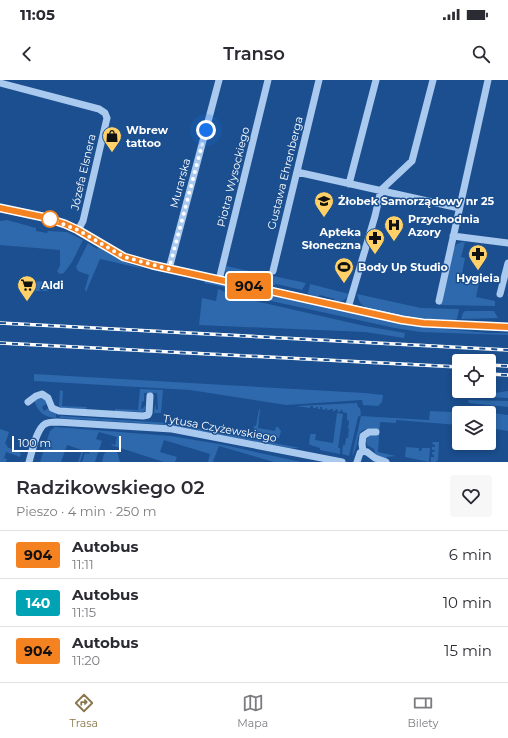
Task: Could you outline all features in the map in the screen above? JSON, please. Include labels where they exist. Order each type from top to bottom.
[{"type":"street","name":"Murarska","points":[[169,269],[219,80]]},
{"type":"street","name":"Piotra Wysockiego","points":[[219,280],[268,80]]},
{"type":"street","name":"Gustawa Ehrenberga","points":[[273,271],[320,80]]},
{"type":"street","points":[[349,184],[376,80]]},
{"type":"street","points":[[348,308],[375,216],[381,190],[412,161],[420,134],[432,80]]},
{"type":"street","points":[[439,301],[488,80]]},
{"type":"street","name":"Józefa Elsnera","points":[[0,83],[99,109],[105,113],[107,118],[83,221],[78,230]]},
{"type":"street","points":[[297,172],[460,208]]},
{"type":"street","points":[[0,208],[50,219],[78,230],[124,257],[169,269],[423,323],[508,327]]},
{"type":"street","points":[[453,236],[508,243]]},
{"type":"street","points":[[500,294],[508,263]]},
{"type":"street","points":[[28,402],[36,396],[42,394],[48,398],[52,408],[59,411],[143,416],[148,415],[149,413],[150,396]]},
{"type":"street","name":"Tytusa Czyżewskiego","points":[[29,462],[39,432],[44,424],[60,422],[172,429],[342,462]]},
{"type":"street","points":[[357,462],[360,453],[363,451],[363,436],[368,432],[376,432]]},
{"type":"street","points":[[363,451],[367,452],[373,458],[386,462]]},
{"type":"shaded area","points":[[7,220],[36,228],[36,231],[47,233],[48,231],[67,232],[83,240],[72,262],[64,273],[60,274],[57,271],[60,266],[60,250],[0,245],[0,221]]},
{"type":"shaded area","points":[[465,242],[461,257],[465,258],[461,278],[479,283],[476,297],[495,301],[495,306],[438,305],[454,248],[457,244]]},
{"type":"shaded area","points":[[88,243],[120,260],[144,269],[100,259],[86,292],[85,289],[89,275],[78,271],[76,267]]},
{"type":"shaded area","points":[[226,266],[306,283],[302,290],[276,284],[271,287],[227,276],[225,270]]},
{"type":"shaded area","points":[[33,281],[49,282],[48,291],[32,291]]},
{"type":"shaded area","points":[[205,281],[415,326],[488,333],[508,333],[508,335],[420,332],[395,328],[239,294],[224,287],[204,283]]},
{"type":"shaded area","points":[[310,284],[349,294],[347,298],[340,301],[335,301],[335,299],[320,295],[318,297],[308,294]]},
{"type":"shaded area","points":[[218,289],[238,297],[365,326],[405,333],[404,338],[365,332],[199,325],[202,298],[216,301]]},
{"type":"shaded area","points":[[357,294],[421,308],[459,309],[457,319],[455,320],[412,318],[367,308],[360,302]]},
{"type":"shaded area","points":[[465,311],[494,311],[498,318],[461,319]]},
{"type":"shaded area","points":[[34,374],[383,395],[382,402],[378,406],[363,405],[362,400],[286,405],[190,390],[34,381]]},
{"type":"shaded area","points":[[140,389],[163,390],[161,413],[154,413],[155,403],[156,409],[158,410],[157,393],[144,393],[144,401],[142,402],[141,409],[145,405],[145,410],[143,412],[115,411],[115,409],[138,410]]},
{"type":"shaded area","points":[[60,390],[63,391],[62,406],[87,407],[86,409],[59,408]]},
{"type":"shaded area","points":[[508,391],[508,398],[496,398],[496,393]]},
{"type":"shaded area","points":[[40,397],[45,399],[47,403],[42,407],[44,411],[49,408],[56,412],[56,418],[49,417],[38,409],[35,401]]},
{"type":"shaded area","points":[[468,400],[508,401],[508,407],[469,403]]},
{"type":"shaded area","points":[[357,403],[358,407],[360,408],[361,415],[358,417],[349,456],[342,454],[343,445],[345,445],[346,438],[348,438],[349,421],[347,420],[347,413],[342,412],[343,410],[338,412],[336,409],[333,411],[333,409],[327,410],[326,408],[325,410],[322,409],[322,407],[318,409],[318,407],[313,408],[313,406],[310,408],[296,406]]},
{"type":"shaded area","points":[[259,409],[258,428],[275,431],[276,427],[278,427],[281,431],[279,438],[253,433],[254,426],[256,426]]},
{"type":"shaded area","points":[[430,411],[451,412],[452,424],[396,420],[396,423],[380,422],[378,452],[396,456],[387,457],[386,459],[376,456],[374,449],[367,445],[366,440],[370,435],[376,435],[377,429],[369,428],[360,432],[355,451],[352,456],[361,416],[429,420]]},
{"type":"shaded area","points":[[337,413],[343,414],[338,448],[340,448],[340,454],[320,450],[320,448],[310,445],[311,434],[316,434],[315,440],[333,443]]},
{"type":"shaded area","points":[[496,413],[508,415],[508,431],[496,429]]},
{"type":"shaded area","points":[[60,416],[169,423],[300,448],[290,448],[169,425],[60,418]]},
{"type":"shaded area","points":[[55,427],[171,436],[219,444],[301,462],[274,462],[219,446],[213,461],[214,462],[208,462],[210,454],[164,440],[160,452],[177,457],[175,462],[164,462],[111,445],[115,445],[117,437],[99,432],[96,439],[102,441],[95,462],[82,462],[85,453],[90,453],[84,450],[80,462],[78,462],[82,450],[67,445],[61,462],[40,462],[50,431]]},
{"type":"shaded area","points":[[0,429],[9,432],[5,444],[7,447],[21,453],[20,457],[6,452],[4,458],[7,459],[6,462],[0,462]]},
{"type":"shaded area","points":[[433,442],[439,442],[438,460],[436,462],[431,462],[431,457],[434,457],[432,452],[435,450],[432,450],[432,447],[435,447],[435,445],[432,444]]},
{"type":"shaded area","points":[[406,447],[419,448],[419,451],[421,451],[422,448],[430,448],[429,462],[405,457]]},
{"type":"shaded area","points":[[107,451],[116,451],[120,462],[102,462],[104,454]]},
{"type":"railway","points":[[0,323],[508,350]]},
{"type":"railway","points":[[0,343],[452,367]]},
{"type":"railway","points":[[496,365],[508,366]]},
{"type":"railway","points":[[496,374],[508,375]]},
{"type":"bus line","name":"904","points":[[0,208],[15,210],[65,224],[124,257],[152,265],[402,320],[423,323],[508,327]]},
{"type":"place","name":"Wbrew tattoo","points":[[112,153]]},
{"type":"place","name":"Żłobek Samorządowy nr 25","points":[[324,218]]},
{"type":"place","name":"Przychodnia Azory","points":[[394,242]]},
{"type":"place","name":"Apteka Słoneczna","points":[[375,255]]},
{"type":"place","name":"Hygieia","points":[[478,271]]},
{"type":"place","name":"Body Up Studio","points":[[344,284]]},
{"type":"place","name":"Aldi","points":[[27,302]]},
{"type":"route","points":[[50,219],[78,230],[124,257],[169,269],[206,130]]}]
